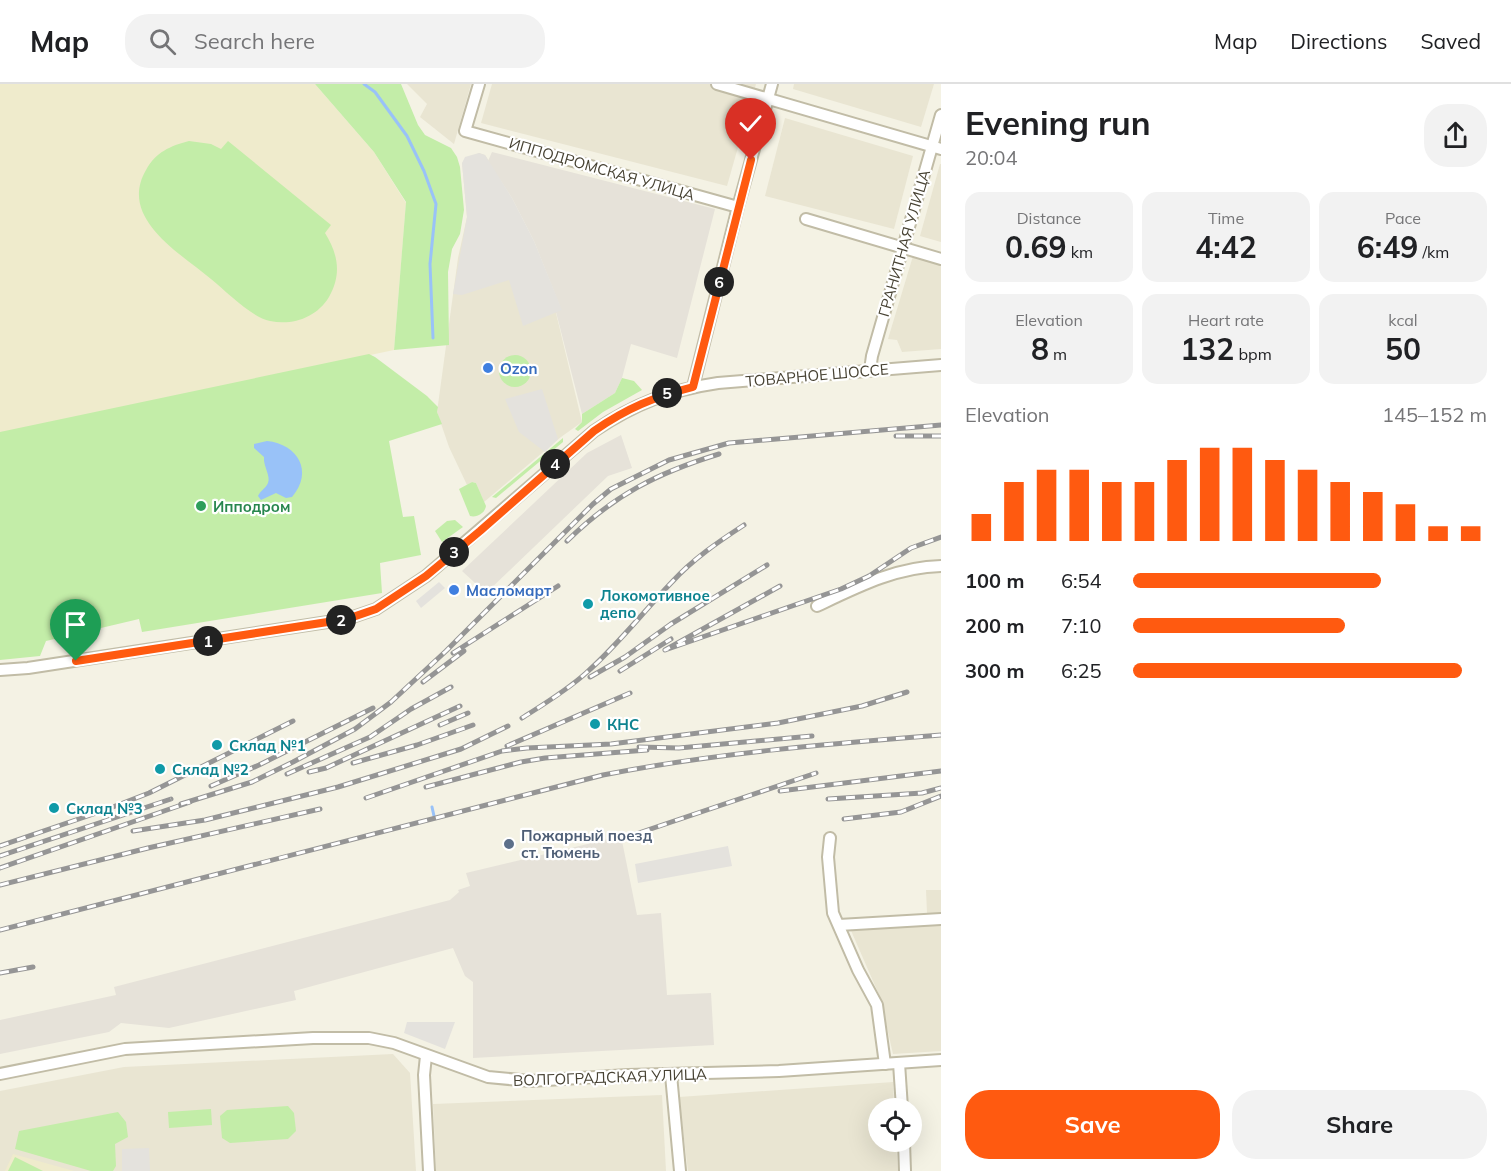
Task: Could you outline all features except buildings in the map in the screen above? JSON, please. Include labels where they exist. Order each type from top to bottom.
[{"type":"street","name":"ИППОДРОМСКАЯ УЛИЦА","points":[[479,84],[465,131],[738,207]]},
{"type":"street","points":[[717,84],[936,148]]},
{"type":"street","points":[[693,387],[738,207],[772,84]]},
{"type":"street","name":"ГРАНИТНАЯ УЛИЦА","points":[[870,370],[903,248],[936,148],[941,115]]},
{"type":"street","points":[[806,219],[941,259]]},
{"type":"street","name":"ТОВАРНОЕ ШОССЕ","points":[[0,670],[49,665],[347,619],[376,609],[432,570],[594,431],[619,414],[657,396],[693,387],[941,365]]},
{"type":"street","points":[[817,606],[870,581],[919,566],[941,566]]},
{"type":"street","points":[[830,838],[828,857],[833,912],[876,1005],[885,1064]]},
{"type":"street","points":[[839,925],[941,919]]},
{"type":"street","name":"ВОЛГОГРАДСКАЯ УЛИЦА","points":[[0,1074],[125,1049],[313,1038],[369,1038],[394,1043],[488,1077],[510,1080],[779,1071],[941,1060]]},
{"type":"street","points":[[426,1056],[424,1075],[429,1171]]},
{"type":"street","points":[[899,1063],[901,1098]]},
{"type":"street","points":[[671,1075],[680,1171]]},
{"type":"street","points":[[904,1152],[905,1171]]},
{"type":"shaded area","points":[[0,84],[315,84],[374,152],[406,203],[394,350],[0,433]]},
{"type":"shaded area","points":[[407,84],[471,84],[454,144],[420,117],[427,104]]},
{"type":"shaded area","points":[[492,84],[756,84],[727,186],[481,123]]},
{"type":"shaded area","points":[[794,84],[934,84],[921,127],[793,89]]},
{"type":"shaded area","points":[[785,118],[913,156],[894,229],[765,196]]},
{"type":"shaded area","points":[[492,152],[715,209],[677,358],[631,344],[622,378],[615,393],[582,414],[556,312],[561,309],[534,241],[512,198],[488,161]]},
{"type":"shaded area","points":[[479,153],[485,155],[498,175],[562,310],[556,313],[582,422],[484,502],[476,483],[472,482],[467,485],[449,447],[437,412],[458,258],[467,217],[462,163]]},
{"type":"shaded area","points":[[479,153],[485,155],[512,198],[534,241],[562,310],[523,326],[509,280],[462,295],[453,294],[467,217],[462,163],[465,157]]},
{"type":"shaded area","points":[[941,164],[941,242],[920,236]]},
{"type":"shaded area","points":[[913,256],[941,263],[941,349],[902,352],[897,340],[888,339]]},
{"type":"shaded area","points":[[542,389],[558,439],[545,452],[519,432],[505,399]]},
{"type":"shaded area","points":[[621,435],[632,468],[608,476],[486,593],[462,571],[587,453]]},
{"type":"shaded area","points":[[439,582],[445,588],[421,608],[416,601]]},
{"type":"shaded area","points":[[621,836],[637,915],[661,913],[667,995],[711,993],[714,1045],[473,1058],[473,982],[465,976],[453,948],[294,991],[296,1000],[169,1028],[121,1023],[109,1032],[0,1054],[0,1020],[116,995],[114,987],[450,900],[459,892],[458,890],[470,886],[466,873]]},
{"type":"shaded area","points":[[728,846],[732,866],[638,883],[635,864]]},
{"type":"shaded area","points":[[926,890],[941,890],[941,913],[927,913]]},
{"type":"shaded area","points":[[941,923],[941,1051],[893,1054],[880,997],[849,926]]},
{"type":"shaded area","points":[[407,1022],[455,1022],[445,1049],[404,1033]]},
{"type":"shaded area","points":[[393,1054],[410,1073],[416,1171],[0,1171],[0,1091],[124,1067]]},
{"type":"shaded area","points":[[893,1082],[894,1098],[868,1098],[868,1152],[897,1152],[898,1171],[688,1171],[679,1097]]},
{"type":"shaded area","points":[[662,1095],[666,1171],[436,1171],[433,1104]]},
{"type":"shaded area","points":[[149,1148],[150,1171],[122,1171],[122,1149]]},
{"type":"shaded area","points":[[13,1154],[74,1171],[5,1171]]},
{"type":"green space","points":[[315,84],[401,84],[418,125],[425,135],[451,148],[457,157],[464,210],[460,234],[452,249],[448,272],[449,345],[394,350],[406,202],[374,152]]},
{"type":"green space","points":[[189,141],[211,144],[221,149],[228,141],[331,225],[325,233],[337,264],[336,280],[329,297],[318,310],[296,321],[279,322],[263,319],[239,303],[156,233],[146,219],[140,204],[139,187],[146,170],[159,154]]},
{"type":"green space","name":"Ипподром","points":[[369,354],[427,396],[438,407],[437,412],[442,424],[389,441],[403,517],[414,516],[421,555],[380,563],[382,593],[142,632],[139,619],[46,641],[40,656],[0,660],[0,432]]},
{"type":"green space","points":[[515,355],[526,360],[531,371],[526,382],[515,387],[504,382],[499,371],[504,360]]},
{"type":"green space","points":[[622,378],[634,381],[642,390],[603,412],[578,431],[575,429],[582,422],[582,414],[615,393]]},
{"type":"green space","points":[[563,438],[563,442],[496,498],[492,497]]},
{"type":"green space","points":[[472,482],[476,483],[486,506],[478,516],[470,516],[459,489]]},
{"type":"green space","points":[[455,520],[463,527],[442,542],[435,531],[447,521]]},
{"type":"green space","points":[[288,1106],[294,1113],[296,1131],[288,1139],[230,1143],[222,1138],[220,1116],[227,1110]]},
{"type":"green space","points":[[211,1109],[212,1125],[169,1128],[168,1112]]},
{"type":"green space","points":[[118,1112],[126,1122],[128,1137],[115,1144],[116,1166],[113,1171],[91,1171],[15,1149],[19,1131]]},
{"type":"green space","points":[[15,1157],[43,1171],[8,1171]]},
{"type":"water","points":[[267,441],[287,448],[299,461],[302,478],[299,488],[292,497],[286,498],[276,493],[261,500],[258,496],[269,480],[264,457],[254,448],[254,444]]},
{"type":"waterway","points":[[364,84],[375,92],[407,136],[424,171],[436,204],[430,264],[433,338]]},
{"type":"waterway","points":[[432,807],[434,816]]},
{"type":"railway","points":[[181,804],[252,782],[355,729],[391,702],[446,651],[593,504],[611,489],[669,460],[729,443],[941,425]]},
{"type":"railway","points":[[896,436],[941,436]]},
{"type":"railway","points":[[567,541],[602,511],[637,487],[676,469],[719,454]]},
{"type":"railway","points":[[522,718],[586,673],[688,566],[744,525]]},
{"type":"railway","points":[[780,586],[665,650],[841,589],[869,576],[911,548],[941,537]]},
{"type":"railway","points":[[590,677],[625,657],[671,624],[767,565]]},
{"type":"railway","points":[[453,653],[558,586]]},
{"type":"railway","points":[[620,671],[671,639]]},
{"type":"railway","points":[[423,682],[464,651]]},
{"type":"railway","points":[[287,774],[370,737],[411,709],[451,687]]},
{"type":"railway","points":[[366,798],[502,751],[611,744],[778,723],[862,706],[907,692]]},
{"type":"railway","points":[[507,746],[630,693]]},
{"type":"railway","points":[[309,772],[326,768],[460,706]]},
{"type":"railway","points":[[211,786],[259,765],[373,708]]},
{"type":"railway","points":[[440,725],[468,713]]},
{"type":"railway","points":[[0,846],[149,793],[293,721]]},
{"type":"railway","points":[[353,763],[417,745],[473,725]]},
{"type":"railway","points":[[133,831],[205,820],[338,787],[461,749],[508,726]]},
{"type":"railway","points":[[0,930],[603,775],[729,755],[941,735]]},
{"type":"railway","points":[[639,747],[679,748],[812,736]]},
{"type":"railway","points":[[426,787],[521,762],[647,750]]},
{"type":"railway","points":[[780,791],[941,771]]},
{"type":"railway","points":[[624,838],[816,773]]},
{"type":"railway","points":[[828,799],[922,793],[941,788]]},
{"type":"railway","points":[[844,819],[901,812],[941,796]]},
{"type":"railway","points":[[0,856],[171,799]]},
{"type":"railway","points":[[0,868],[190,802]]},
{"type":"railway","points":[[0,885],[320,809]]},
{"type":"railway","points":[[0,973],[33,967]]},
{"type":"place","name":"Ozon","points":[[488,368]]},
{"type":"place","name":"Ипподром","points":[[201,506]]},
{"type":"place","name":"Масломарт","points":[[454,590]]},
{"type":"place","name":"Локомотивное депо","points":[[588,604]]},
{"type":"place","name":"КНС","points":[[595,724]]},
{"type":"place","name":"Склад №1","points":[[217,745]]},
{"type":"place","name":"Склад №2","points":[[160,769]]},
{"type":"place","name":"Склад №3","points":[[54,808]]},
{"type":"place","name":"Пожарный поезд ст. Тюмень","points":[[509,844]]},
{"type":"route","points":[[76,661],[347,619],[376,609],[426,576],[594,431],[619,414],[657,396],[693,387],[751,160]]}]
